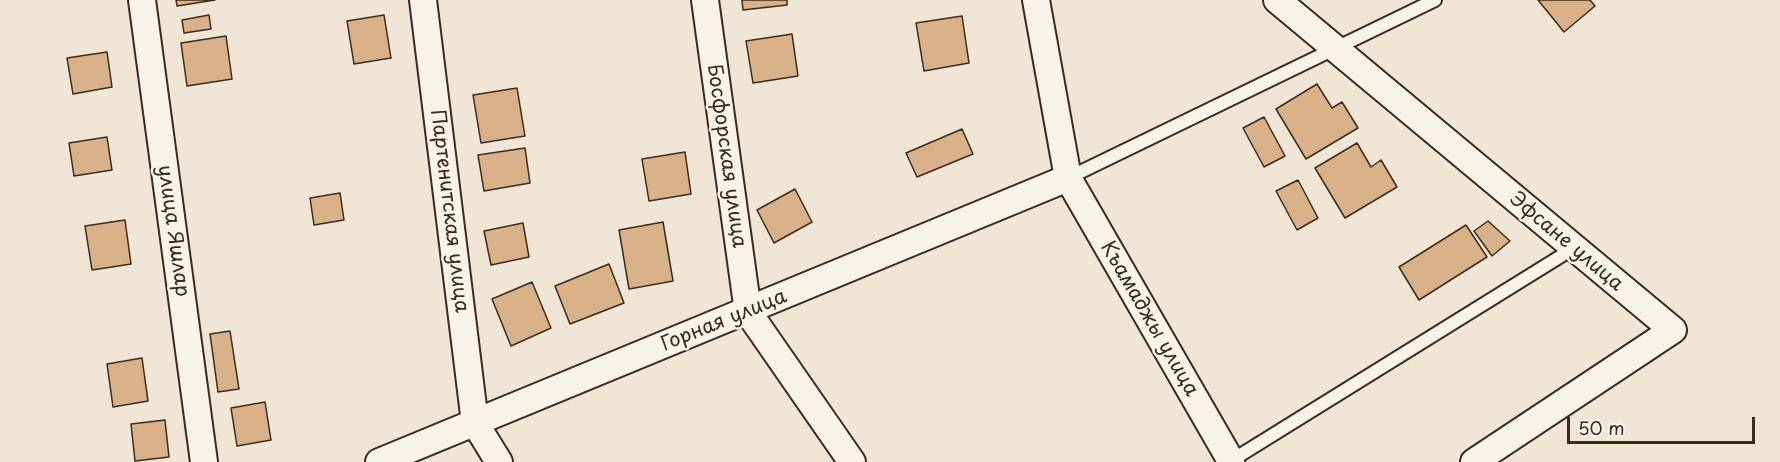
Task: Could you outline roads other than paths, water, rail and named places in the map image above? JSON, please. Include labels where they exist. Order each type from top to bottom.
[{"type":"street","name":"улица Яшлар","points":[[142,0],[204,462]]},
{"type":"street","name":"Партенитская улица","points":[[423,0],[475,423]]},
{"type":"street","name":"Босфорская улица","points":[[705,0],[747,312]]},
{"type":"street","name":"Къамаджы улица","points":[[1036,0],[1068,178],[1230,461]]},
{"type":"street","name":"Эфсане улица","points":[[1277,0],[1673,330],[1474,462]]},
{"type":"street","name":"Горная улица","points":[[379,462],[1068,178]]},
{"type":"street","points":[[747,312],[852,462]]},
{"type":"street","points":[[475,423],[499,462]]},
{"type":"lane","points":[[1068,178],[1435,0]]},
{"type":"lane","points":[[1230,461],[1574,248]]}]
